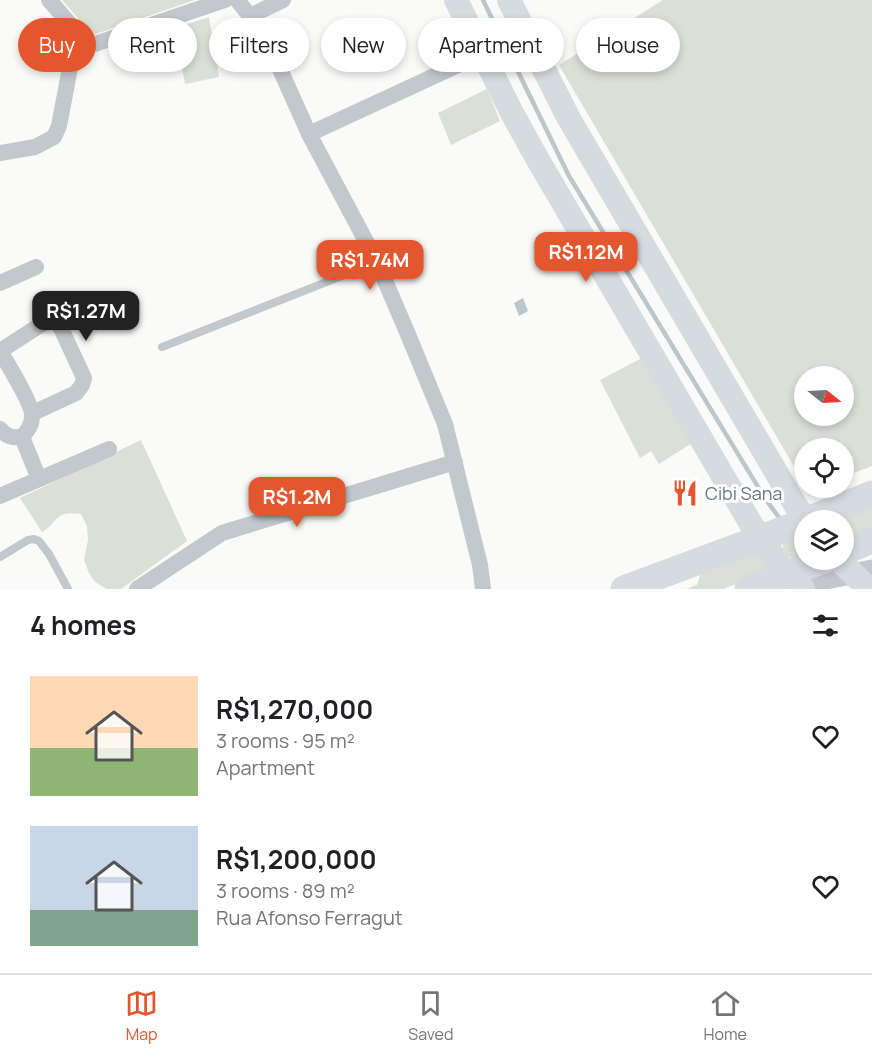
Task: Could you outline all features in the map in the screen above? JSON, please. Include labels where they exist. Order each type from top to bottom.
[{"type":"main road","points":[[456,0],[465,18]]},
{"type":"main road","points":[[509,0],[568,117],[799,510]]},
{"type":"main road","points":[[492,72],[538,160],[751,524],[795,581]]},
{"type":"main road","points":[[833,510],[872,494]]},
{"type":"main road","points":[[624,589],[794,526]]},
{"type":"main road","points":[[748,589],[795,581],[810,570]]},
{"type":"street","points":[[49,0],[65,18]]},
{"type":"street","points":[[96,44],[225,0]]},
{"type":"street","points":[[237,0],[250,16],[279,67],[309,134],[377,262],[445,424],[480,565],[483,589]]},
{"type":"street","points":[[250,16],[283,0]]},
{"type":"street","points":[[0,153],[35,147],[54,137],[60,126],[69,72]]},
{"type":"street","points":[[309,134],[443,72]]},
{"type":"street","points":[[0,283],[36,267]]},
{"type":"street","points":[[0,429],[6,436],[22,437],[30,427],[33,413],[0,351],[45,322],[53,321],[60,326],[84,378],[76,393],[33,413]]},
{"type":"street","points":[[22,437],[39,479]]},
{"type":"street","points":[[0,496],[109,449]]},
{"type":"street","points":[[137,589],[222,533],[455,462]]},
{"type":"street","points":[[795,581],[810,582],[860,565]]},
{"type":"lane","points":[[162,347],[377,262]]},
{"type":"lane","points":[[0,557],[28,540],[39,541],[49,554],[68,589]]},
{"type":"shaded area","points":[[62,0],[195,0],[143,18],[108,18],[108,30],[96,34],[96,18],[78,18]]},
{"type":"shaded area","points":[[663,0],[872,0],[872,466],[854,473],[854,438],[794,438],[794,466],[563,72],[564,62],[576,54],[576,72],[680,72],[680,18],[634,18]]},
{"type":"shaded area","points":[[209,17],[209,72],[218,72],[219,77],[185,84],[183,72],[197,72],[197,21]]},
{"type":"shaded area","points":[[487,89],[500,121],[451,145],[438,113]]},
{"type":"shaded area","points":[[523,298],[528,311],[519,316],[514,303]]},
{"type":"shaded area","points":[[642,358],[692,443],[659,464],[651,451],[640,458],[600,380]]},
{"type":"shaded area","points":[[141,440],[187,541],[121,589],[107,589],[95,582],[84,560],[88,540],[87,526],[81,514],[61,515],[42,532],[20,498]]},
{"type":"shaded area","points":[[872,500],[872,531],[854,537],[854,510],[848,510]]},
{"type":"shaded area","points":[[794,536],[794,558],[785,553],[784,539]]},
{"type":"shaded area","points":[[749,547],[769,560],[767,572],[723,589],[686,589],[697,585],[703,566]]},
{"type":"waterway","points":[[483,0],[569,176],[766,500],[781,520]]},
{"type":"place","name":"Cibi Sana","points":[[685,493]]}]
